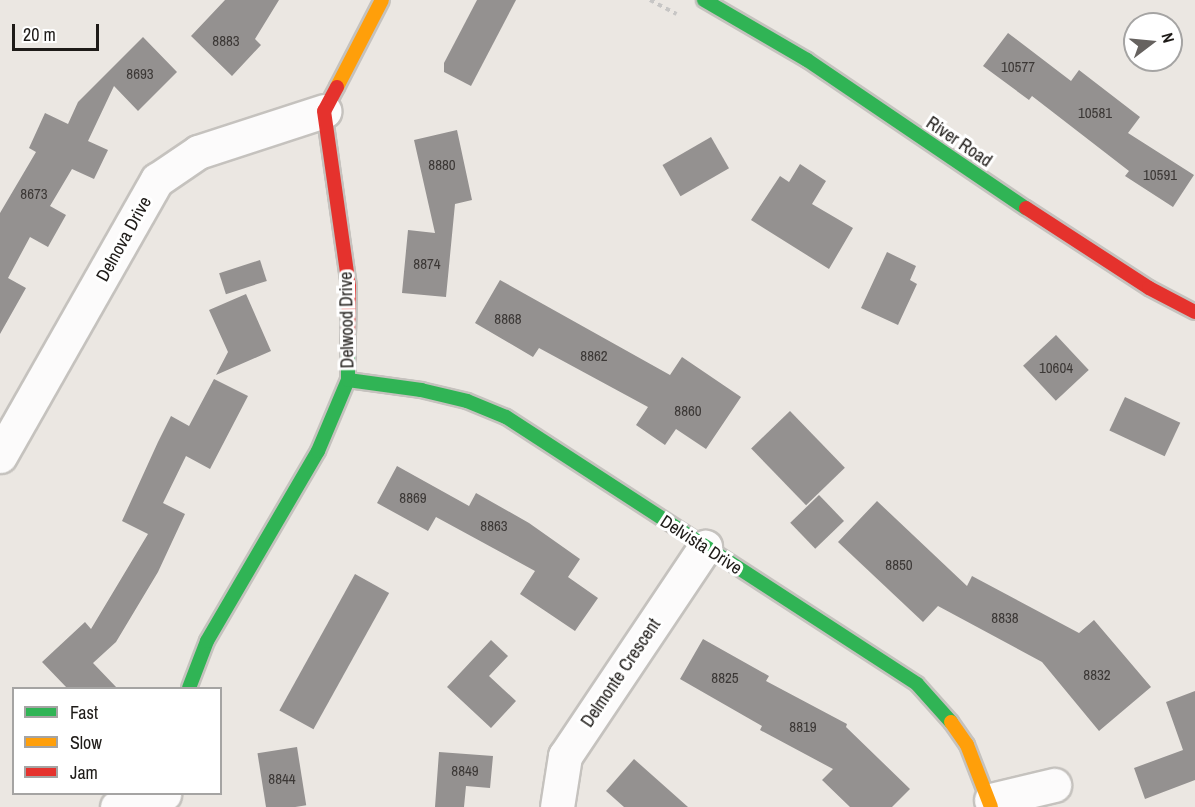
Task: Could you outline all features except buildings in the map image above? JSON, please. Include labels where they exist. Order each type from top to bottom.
[{"type":"street","points":[[324,111],[382,0]]},
{"type":"street","name":"River Road","points":[[704,0],[807,60],[987,183],[1149,288],[1195,312]]},
{"type":"street","name":"Delwood Drive","points":[[189,687],[207,642],[318,451],[348,380],[349,287],[324,111]]},
{"type":"street","name":"Delnova Drive","points":[[0,456],[157,180],[198,152],[324,111]]},
{"type":"street","name":"Delvista Drive","points":[[348,380],[421,390],[466,401],[506,417],[917,684],[945,712],[967,745],[991,803],[1054,786]]},
{"type":"street","name":"Delmonte Crescent","points":[[557,807],[565,756],[705,547]]},
{"type":"street","points":[[117,807],[160,795]]},
{"type":"traffic: fast","points":[[704,0],[807,60],[1026,208]]},
{"type":"traffic: fast","points":[[189,687],[207,641],[318,451],[348,380],[348,336]]},
{"type":"traffic: fast","points":[[348,380],[421,390],[467,401],[506,417],[917,684],[951,722]]},
{"type":"traffic: slow","points":[[337,87],[382,0]]},
{"type":"traffic: slow","points":[[951,722],[967,745],[991,807]]},
{"type":"traffic: jam","points":[[337,87],[324,111],[349,287],[348,336]]},
{"type":"traffic: jam","points":[[1026,208],[1149,288],[1195,312]]}]
